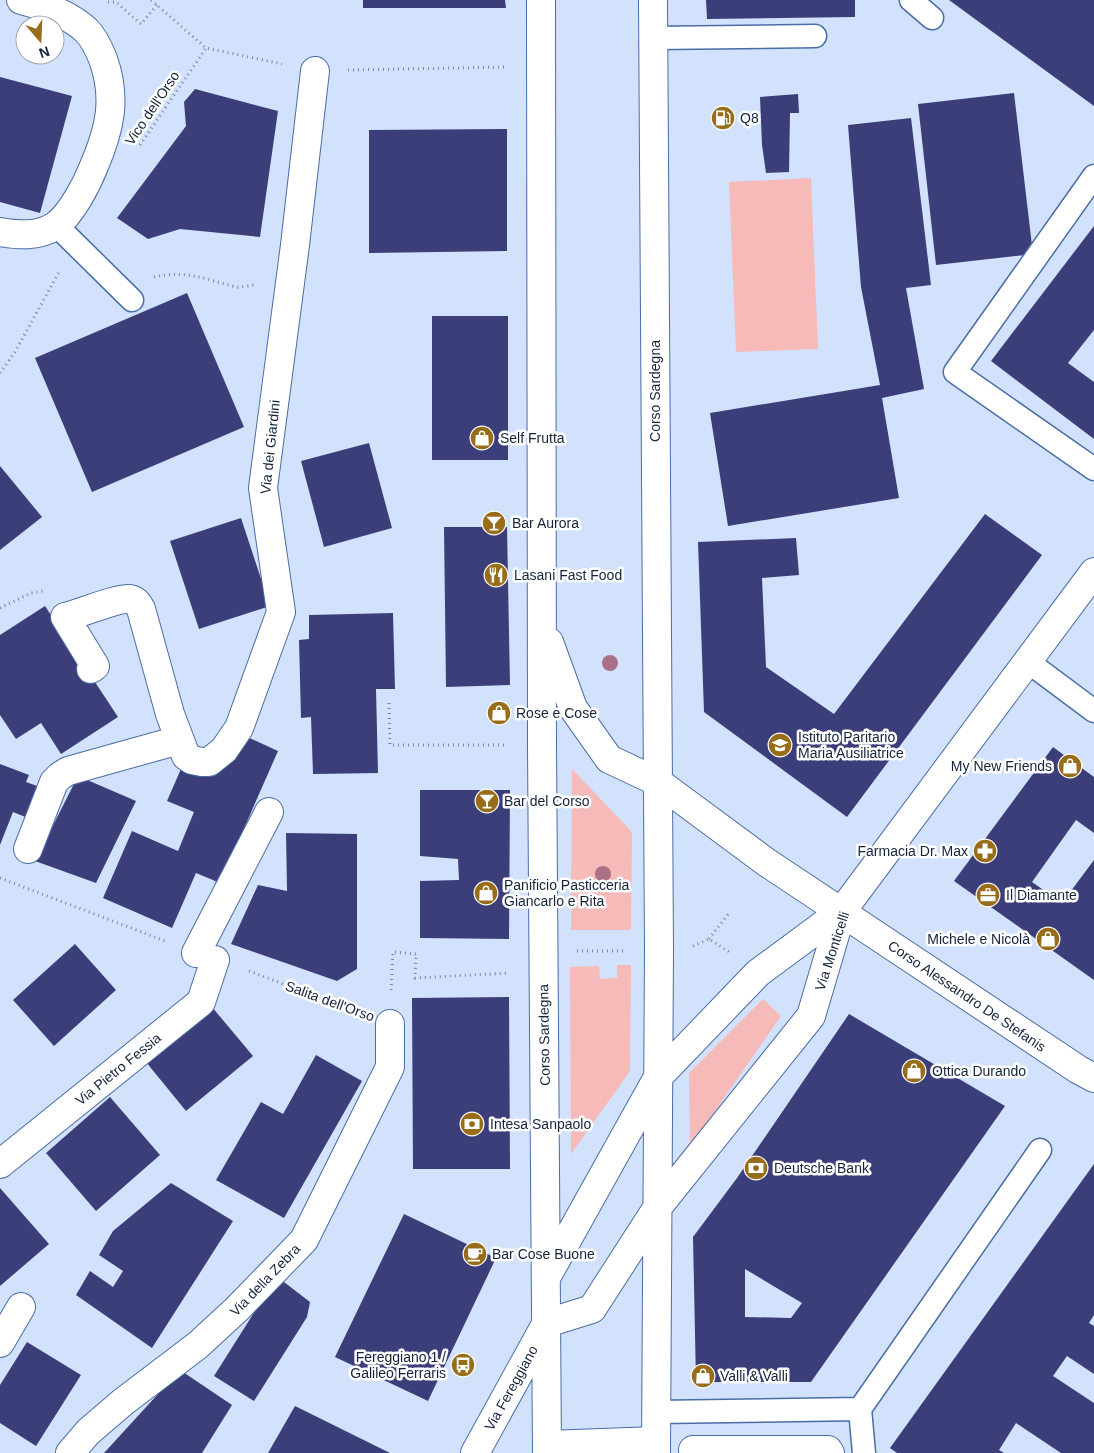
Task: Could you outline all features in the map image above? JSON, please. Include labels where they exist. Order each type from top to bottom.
[{"type":"street","points":[[0,232],[24,235],[40,233],[66,234],[70,210],[81,193],[99,155],[111,112],[111,91],[106,69],[99,50],[87,31],[68,17],[48,7],[21,0]]},
{"type":"street","name":"Corso Sardegna","points":[[541,0],[542,624],[547,1449],[656,1447],[658,782],[653,0]]},
{"type":"street","name":"Via dei Giardini","points":[[91,669],[95,666],[65,618],[125,598],[132,599],[138,602],[141,609],[170,714],[186,756],[192,760],[209,762],[224,750],[239,728],[281,612],[263,488],[296,245],[315,71]]},
{"type":"street","name":"Via Monticelli","points":[[547,1323],[592,1309],[657,1208],[811,1016],[842,912],[1094,572]]},
{"type":"street","name":"Corso Sardegna","points":[[542,624],[573,708],[609,759],[658,782],[766,862],[842,912]]},
{"type":"street","points":[[28,849],[54,782],[68,770],[179,740]]},
{"type":"street","points":[[205,956],[269,812]]},
{"type":"street","points":[[546,1276],[658,1077],[758,973],[842,912]]},
{"type":"street","name":"Corso Alessandro De Stefanis","points":[[842,912],[1071,1065],[1094,1078]]},
{"type":"street","name":"Via Pietro Fessia","points":[[0,1164],[201,1002],[205,956]]},
{"type":"street","name":"Via della Zebra","points":[[70,1453],[88,1432],[123,1402],[205,1339],[304,1240],[390,1067],[390,1024]]},
{"type":"street","points":[[0,1343],[21,1307]]},
{"type":"street","name":"Via Fereggiano","points":[[475,1453],[547,1323]]},
{"type":"street","points":[[693,1450],[828,1450],[830,1453]]},
{"type":"lane","points":[[910,0],[932,18]]},
{"type":"lane","points":[[654,38],[815,36]]},
{"type":"lane","points":[[1094,176],[955,372],[1094,469]]},
{"type":"lane","points":[[66,234],[126,294]]},
{"type":"lane","points":[[1027,662],[1094,711]]},
{"type":"lane","points":[[864,1453],[860,1408],[1040,1150]]},
{"type":"lane","points":[[656,1412],[860,1408]]},
{"type":"path","points":[[151,0],[157,5]]},
{"type":"path","name":"Vico dell'Orso","points":[[139,147],[206,48]]},
{"type":"path","points":[[0,373],[15,352],[66,234]]},
{"type":"path","points":[[126,294],[171,274],[197,276],[238,288],[246,285],[260,285]]},
{"type":"path","points":[[389,704],[390,746],[514,745]]},
{"type":"path","name":"Salita dell'Orso","points":[[0,878],[390,1024],[393,952],[416,954],[415,978],[515,973]]},
{"type":"path","points":[[688,948],[709,939],[729,913]]},
{"type":"path","points":[[709,939],[732,954]]},
{"type":"path","points":[[570,951],[631,951]]},
{"type":"shaded area","points":[[811,178],[818,349],[736,352],[729,182]]},
{"type":"shaded area","points":[[572,769],[632,832],[631,930],[571,930]]},
{"type":"shaded area","points":[[617,965],[631,965],[630,1071],[571,1154],[570,967],[599,966],[600,979],[617,978]]},
{"type":"shaded area","points":[[763,999],[781,1016],[690,1147],[689,1073]]},
{"type":"building","points":[[363,0],[505,0],[506,8],[363,8]]},
{"type":"building","points":[[706,0],[855,0],[855,17],[707,19]]},
{"type":"building","points":[[949,0],[1094,0],[1094,106]]},
{"type":"building","points":[[0,77],[72,96],[40,213],[0,202]]},
{"type":"building","points":[[195,89],[278,111],[260,237],[180,229],[148,239],[117,218],[186,126],[184,102]]},
{"type":"building","points":[[1014,93],[1033,254],[936,265],[918,104]]},
{"type":"building","points":[[798,94],[799,113],[790,113],[789,172],[766,173],[762,145],[760,97]]},
{"type":"building","points":[[911,118],[931,285],[906,288],[924,389],[882,398],[899,498],[728,526],[710,413],[880,385],[861,287],[848,125]]},
{"type":"building","points":[[507,129],[507,251],[369,253],[369,130]]},
{"type":"building","points":[[1094,226],[1094,330],[1068,363],[1094,382],[1094,439],[991,361]]},
{"type":"building","points":[[187,293],[244,427],[92,492],[35,358]]},
{"type":"building","points":[[432,316],[508,316],[508,460],[432,460]]},
{"type":"building","points":[[369,443],[392,528],[324,547],[301,461]]},
{"type":"building","points":[[0,466],[42,517],[0,550]]},
{"type":"building","points":[[985,514],[1042,555],[847,817],[704,712],[698,542],[796,538],[799,575],[762,578],[766,667],[834,714]]},
{"type":"building","points":[[241,518],[270,606],[199,629],[170,541]]},
{"type":"building","points":[[444,527],[507,527],[510,685],[446,687]]},
{"type":"building","points":[[45,606],[118,717],[61,754],[41,723],[16,739],[0,715],[0,635]]},
{"type":"building","points":[[393,613],[395,689],[376,689],[378,773],[313,774],[311,717],[301,718],[299,640],[309,639],[309,615]]},
{"type":"building","points":[[245,736],[278,751],[220,883],[196,873],[172,928],[103,898],[132,831],[178,851],[194,812],[167,801],[184,762]]},
{"type":"building","points":[[1053,747],[1094,777],[1094,833],[1076,820],[1032,882],[1062,903],[1094,860],[1094,980],[954,881]]},
{"type":"building","points":[[0,764],[29,775],[26,782],[40,787],[28,818],[13,812],[0,845]]},
{"type":"building","points":[[78,776],[136,801],[96,883],[35,861]]},
{"type":"building","points":[[420,790],[510,790],[509,939],[420,938],[420,881],[459,880],[458,859],[420,856]]},
{"type":"building","points":[[286,833],[357,834],[357,969],[337,981],[231,944],[258,885],[287,891]]},
{"type":"building","points":[[75,944],[116,990],[54,1046],[13,1000]]},
{"type":"building","points":[[509,997],[510,1169],[413,1169],[412,998]]},
{"type":"building","points":[[212,1007],[253,1056],[186,1111],[146,1062]]},
{"type":"building","points":[[849,1014],[1005,1106],[811,1382],[696,1382],[693,1237],[737,1178]],"holes":[[[745,1269],[802,1303],[791,1318],[745,1317]]]},
{"type":"building","points":[[316,1055],[362,1081],[284,1218],[216,1180],[261,1102],[283,1114]]},
{"type":"building","points":[[110,1097],[160,1155],[96,1211],[46,1153]]},
{"type":"building","points":[[1094,1164],[1094,1315],[1089,1323],[1094,1326],[1094,1374],[1067,1356],[1053,1376],[1094,1403],[1094,1453],[1061,1453],[1016,1423],[999,1450],[1004,1453],[897,1453],[890,1448]]},
{"type":"building","points":[[171,1183],[233,1221],[152,1348],[76,1295],[90,1271],[113,1287],[123,1271],[99,1255],[113,1231]]},
{"type":"building","points":[[0,1188],[49,1244],[0,1286]]},
{"type":"building","points":[[404,1214],[496,1258],[428,1401],[335,1357]]},
{"type":"building","points":[[284,1282],[310,1302],[307,1317],[254,1401],[214,1376],[267,1292]]},
{"type":"building","points":[[27,1342],[81,1375],[36,1446],[0,1423],[0,1385]]},
{"type":"building","points":[[180,1370],[232,1405],[202,1453],[104,1453]]},
{"type":"building","points":[[295,1406],[390,1453],[268,1453]]},
{"type":"place","name":"Q8","points":[[723,118]]},
{"type":"place","name":"Self Frutta","points":[[482,438]]},
{"type":"place","name":"Bar Aurora","points":[[494,523]]},
{"type":"place","name":"Lasani Fast Food","points":[[496,575]]},
{"type":"place","name":"Rose e Cose","points":[[499,713]]},
{"type":"place","name":"Istituto Paritario Maria Ausiliatrice","points":[[780,745]]},
{"type":"place","name":"My New Friends","points":[[1070,766]]},
{"type":"place","name":"Bar del Corso","points":[[487,801]]},
{"type":"place","name":"Farmacia Dr. Max","points":[[985,851]]},
{"type":"place","name":"Panificio Pasticceria Giancarlo e Rita","points":[[486,893]]},
{"type":"place","name":"Il Diamante","points":[[988,895]]},
{"type":"place","name":"Michele e Nicolà","points":[[1048,939]]},
{"type":"place","name":"Ottica Durando","points":[[914,1071]]},
{"type":"place","name":"Intesa Sanpaolo","points":[[472,1124]]},
{"type":"place","name":"Deutsche Bank","points":[[756,1168]]},
{"type":"place","name":"Bar Cose Buone","points":[[475,1254]]},
{"type":"place","name":"Fereggiano 1 / Galileo Ferraris","points":[[463,1365]]},
{"type":"place","name":"Valli & Valli","points":[[703,1376]]}]
